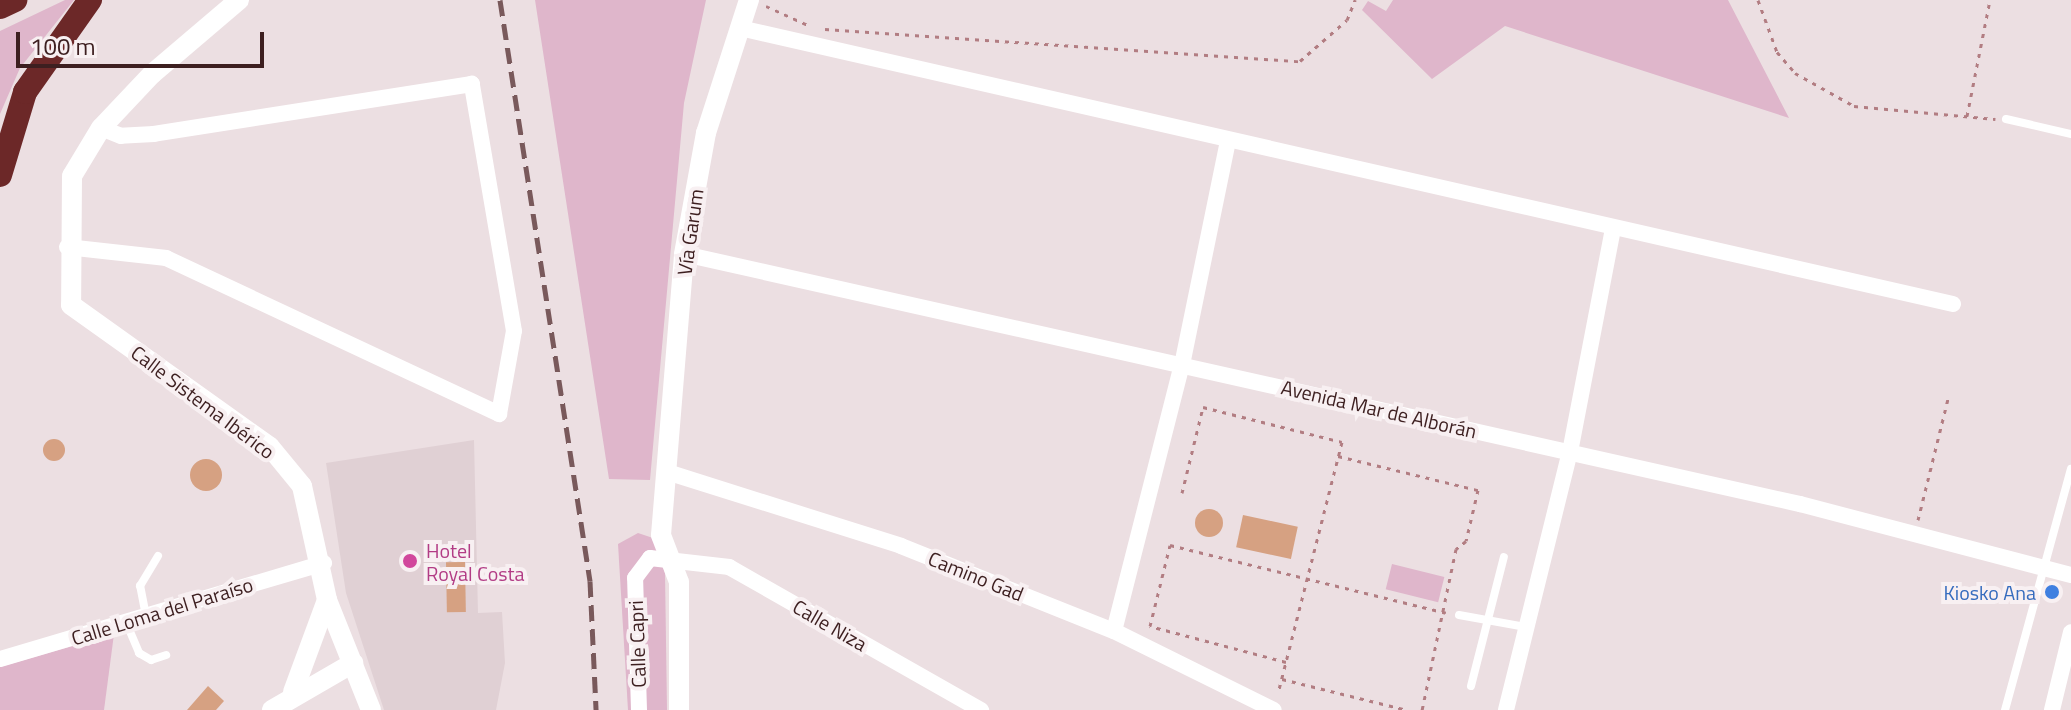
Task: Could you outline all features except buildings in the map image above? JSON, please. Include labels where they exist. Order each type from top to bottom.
[{"type":"highway","points":[[0,7],[15,0]]},
{"type":"highway","points":[[0,175],[25,92],[90,0]]},
{"type":"street","name":"Calle Sistema Ibérico","points":[[239,0],[101,128],[72,176],[67,247],[71,305],[270,447],[302,486],[324,563],[327,600],[371,710]]},
{"type":"street","name":"Vía Garum","points":[[667,472],[684,254],[706,133],[751,0]]},
{"type":"street","points":[[740,28],[1953,304]]},
{"type":"street","points":[[67,247],[166,258],[499,414],[514,331],[472,84],[154,134],[121,136],[101,128]]},
{"type":"street","points":[[1114,631],[1182,365],[1228,141]]},
{"type":"street","points":[[1506,710],[1570,452],[1613,228]]},
{"type":"street","name":"Avenida Mar de Alborán","points":[[684,254],[1570,452],[2071,575]]},
{"type":"street","name":"Calle Capri","points":[[667,472],[661,535],[679,582],[679,710]]},
{"type":"street","name":"Camino Gad","points":[[667,472],[901,546],[1114,631],[1274,710]]},
{"type":"street","name":"Calle Capri","points":[[639,710],[635,578],[650,558],[672,562]]},
{"type":"street","name":"Calle Niza","points":[[672,562],[729,567],[981,710]]},
{"type":"street","name":"Calle Loma del Paraíso","points":[[0,659],[324,563]]},
{"type":"street","points":[[293,692],[327,600]]},
{"type":"street","points":[[2052,710],[2071,632]]},
{"type":"street","points":[[272,710],[293,692],[353,663]]},
{"type":"lane","points":[[2006,119],[2071,134]]},
{"type":"lane","points":[[2005,710],[2071,469]]},
{"type":"lane","points":[[146,616],[140,586],[158,556]]},
{"type":"lane","points":[[1471,686],[1504,557]]},
{"type":"lane","points":[[1459,615],[1527,628]]},
{"type":"lane","points":[[126,622],[139,653],[166,655]]},
{"type":"path","points":[[751,0],[814,28],[1300,61],[1347,20],[1355,0]]},
{"type":"path","points":[[1760,0],[1777,52],[1795,73],[1854,106],[2006,119]]},
{"type":"path","points":[[1967,116],[1990,0]]},
{"type":"path","points":[[1917,523],[1948,399]]},
{"type":"path","points":[[1182,493],[1203,407],[1342,442],[1279,690]]},
{"type":"path","points":[[1338,456],[1478,490],[1441,612],[1422,710]]},
{"type":"path","points":[[1286,662],[1150,626],[1170,545],[1459,615]]},
{"type":"path","points":[[1282,679],[1407,710]]},
{"type":"shaded area","points":[[65,0],[74,0],[20,68],[0,114],[0,31]]},
{"type":"shaded area","points":[[535,0],[706,0],[684,103],[650,480],[609,479]]},
{"type":"shaded area","points":[[1393,0],[1728,0],[1789,118],[1505,26],[1432,79],[1362,10],[1368,1],[1386,11]]},
{"type":"shaded area","points":[[50,439],[58,439],[65,450],[58,461],[50,461],[43,454],[43,446]]},
{"type":"shaded area","name":"Hotel Royal Costa","points":[[474,440],[478,613],[502,612],[505,663],[496,710],[384,710],[346,593],[326,463]]},
{"type":"shaded area","points":[[206,459],[217,464],[222,475],[217,486],[206,491],[195,486],[190,475],[195,464]]},
{"type":"shaded area","points":[[1209,509],[1219,513],[1223,523],[1219,533],[1209,537],[1199,533],[1195,523],[1199,513]]},
{"type":"shaded area","points":[[1243,515],[1298,527],[1291,559],[1236,547]]},
{"type":"shaded area","points":[[638,533],[656,539],[665,573],[667,710],[628,710],[618,544]]},
{"type":"shaded area","points":[[446,562],[465,562],[466,612],[447,612]]},
{"type":"shaded area","points":[[1392,564],[1444,577],[1438,602],[1386,589]]},
{"type":"shaded area","points":[[114,634],[104,710],[0,710],[0,667]]},
{"type":"shaded area","points":[[208,686],[224,701],[216,710],[187,710]]},
{"type":"railway","points":[[500,0],[590,581],[596,710]]},
{"type":"place","name":"Hotel Royal Costa","points":[[410,561]]},
{"type":"place","name":"Kiosko Ana","points":[[2052,592]]}]
